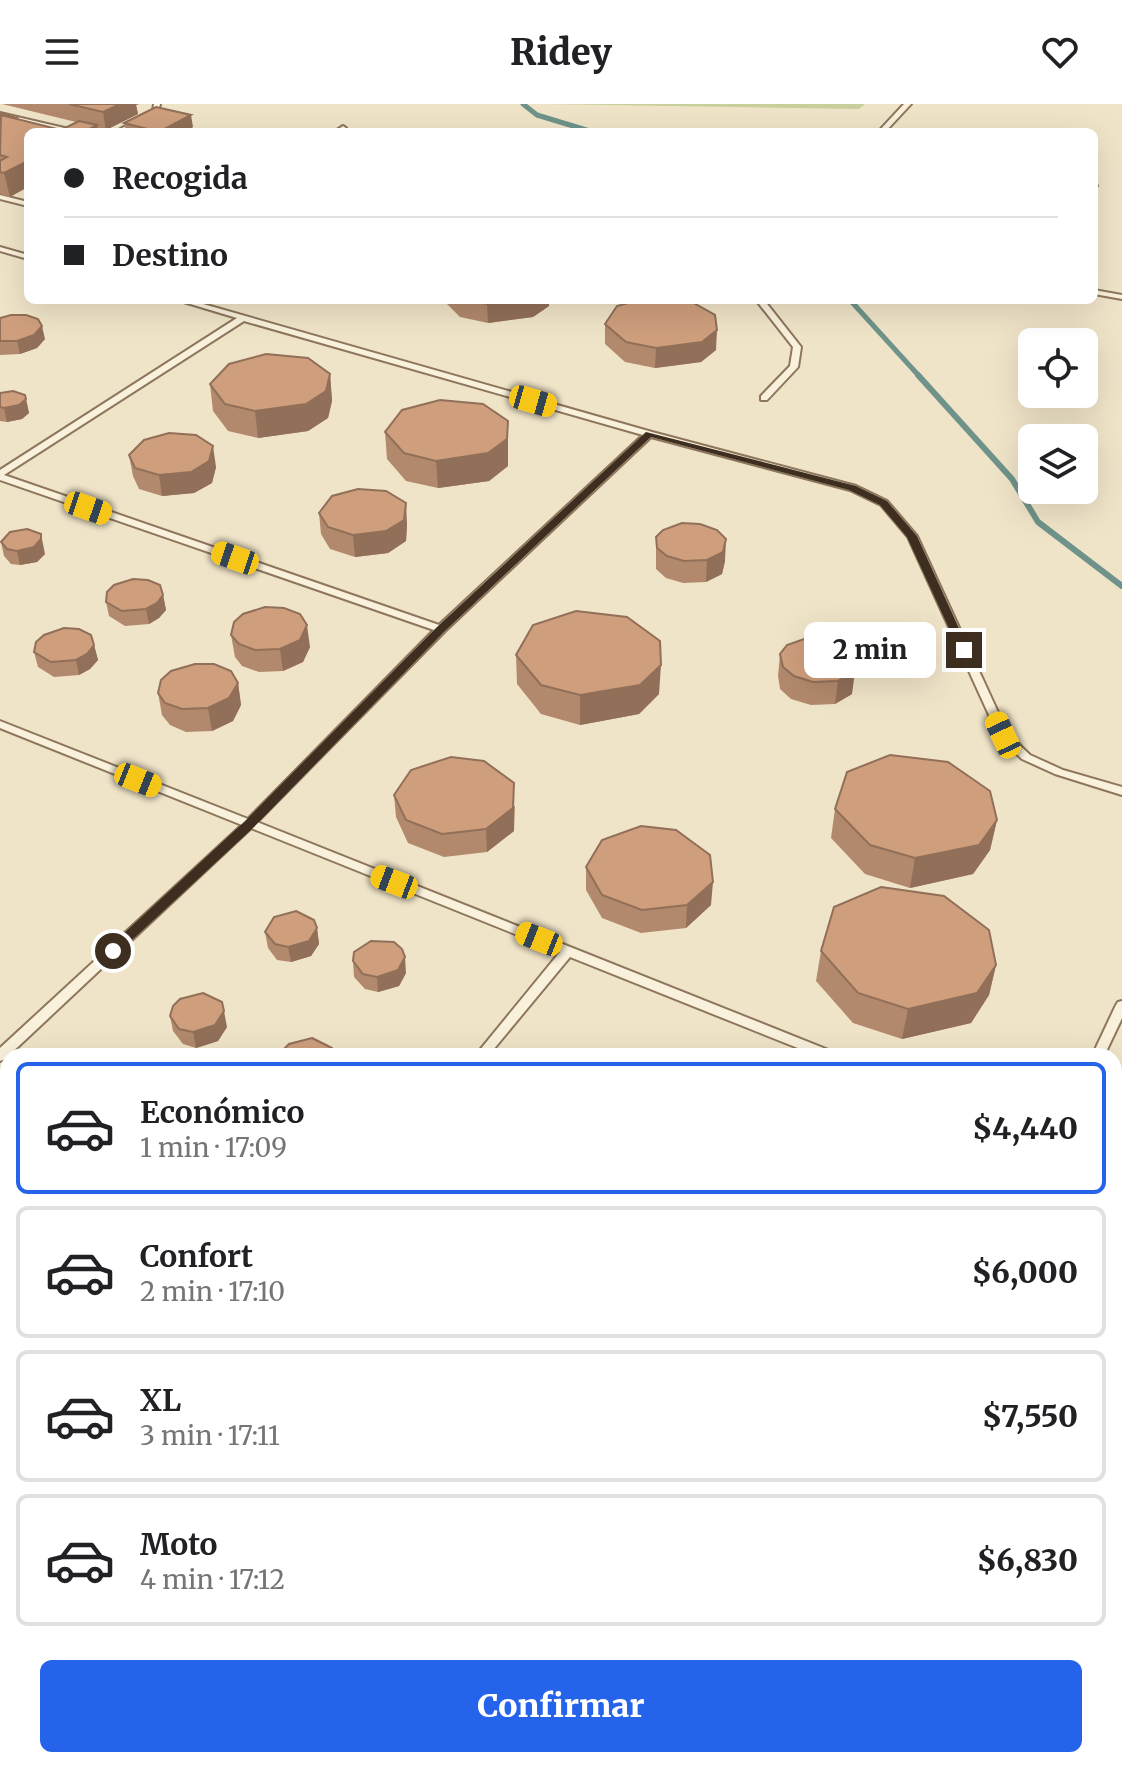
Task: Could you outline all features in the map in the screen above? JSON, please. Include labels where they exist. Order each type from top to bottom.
[{"type":"lane","points":[[126,128],[156,112],[157,104]]},
{"type":"lane","points":[[885,128],[908,104]]},
{"type":"lane","points":[[0,115],[56,128]]},
{"type":"lane","points":[[0,197],[24,203]]},
{"type":"lane","points":[[0,249],[24,256]]},
{"type":"lane","points":[[1098,293],[1122,297]]},
{"type":"lane","points":[[195,304],[649,434],[853,488],[884,503],[912,536],[1003,735],[1026,757],[1059,772],[1122,791]]},
{"type":"lane","points":[[763,304],[797,347],[794,367],[764,398]]},
{"type":"lane","points":[[0,476],[243,318]]},
{"type":"lane","points":[[9,1048],[248,825],[441,629],[649,434]]},
{"type":"lane","points":[[0,476],[441,629]]},
{"type":"lane","points":[[0,724],[811,1048]]},
{"type":"lane","points":[[488,1048],[568,951]]},
{"type":"lane","points":[[1102,1048],[1122,1005]]},
{"type":"green space","points":[[544,104],[865,104],[859,109]]},
{"type":"building","points":[[69,104],[120,104],[103,112]]},
{"type":"building","points":[[156,107],[191,115],[167,128],[143,128],[124,123]]},
{"type":"building","points":[[1,115],[53,128],[24,128],[24,163],[4,173],[0,172],[0,161],[7,157],[0,155]]},
{"type":"building","points":[[79,121],[97,125],[91,128],[65,128]]},
{"type":"building","points":[[695,304],[715,315],[717,330],[702,342],[656,348],[626,342],[605,324],[617,306]]},
{"type":"building","points":[[11,315],[38,319],[42,326],[34,335],[17,341],[0,341],[0,318]]},
{"type":"building","points":[[266,354],[308,358],[330,374],[326,391],[306,404],[255,411],[225,404],[210,384],[229,364]]},
{"type":"building","points":[[13,391],[25,395],[26,399],[19,405],[0,407],[0,393]]},
{"type":"building","points":[[440,400],[483,404],[508,421],[507,439],[488,453],[436,461],[404,453],[385,432],[402,410]]},
{"type":"building","points":[[169,433],[196,435],[213,446],[209,461],[191,472],[159,475],[135,468],[129,455],[144,440]]},
{"type":"building","points":[[358,489],[386,491],[406,503],[404,520],[386,531],[353,535],[328,527],[319,513],[332,496]]},
{"type":"building","points":[[682,523],[700,524],[717,530],[726,539],[723,552],[707,560],[684,561],[667,556],[657,548],[656,537],[663,530]]},
{"type":"building","points":[[27,529],[41,534],[34,547],[17,551],[7,549],[1,542],[10,532]]},
{"type":"building","points":[[133,579],[160,585],[163,595],[146,609],[122,611],[106,602],[107,592],[114,585]]},
{"type":"building","points":[[265,607],[284,608],[300,614],[307,625],[300,640],[280,649],[255,650],[239,644],[231,635],[234,622],[243,614]]},
{"type":"building","points":[[576,611],[627,617],[660,641],[661,665],[640,685],[580,695],[541,685],[516,655],[533,625]]},
{"type":"building","points":[[64,628],[79,629],[91,635],[94,645],[87,654],[76,660],[51,662],[34,652],[36,642],[44,635]]},
{"type":"building","points":[[807,638],[827,639],[845,645],[857,656],[855,672],[838,681],[813,682],[794,676],[783,667],[780,654],[787,645]]},
{"type":"building","points":[[195,664],[214,664],[231,671],[238,683],[229,698],[208,708],[182,709],[165,703],[158,693],[161,680],[171,671]]},
{"type":"building","points":[[890,755],[948,762],[990,791],[997,820],[979,845],[915,858],[870,845],[835,809],[847,772]]},
{"type":"building","points":[[451,757],[484,761],[514,783],[513,808],[486,829],[442,834],[406,820],[394,795],[411,770]]},
{"type":"building","points":[[641,826],[676,830],[710,855],[713,882],[687,905],[642,910],[602,895],[586,867],[602,840]]},
{"type":"building","points":[[881,887],[944,896],[989,930],[996,965],[977,993],[908,1009],[858,993],[821,951],[834,907]]},
{"type":"building","points":[[296,911],[314,920],[317,928],[309,941],[288,947],[275,944],[265,932],[274,917]]},
{"type":"building","points":[[371,941],[394,942],[402,949],[405,957],[398,970],[377,977],[363,974],[353,961],[354,952]]},
{"type":"building","points":[[203,993],[222,1002],[224,1011],[215,1025],[193,1032],[179,1029],[170,1016],[173,1006],[180,999]]},
{"type":"building","points":[[312,1038],[332,1048],[285,1048]]},
{"type":"waterway","points":[[523,104],[537,115],[580,128]]},
{"type":"waterway","points":[[854,304],[920,377]]},
{"type":"waterway","points":[[918,375],[1012,479],[1038,522],[1122,586]]},
{"type":"route","points":[[113,951],[248,825],[441,629],[649,434],[853,488],[884,503],[912,536],[964,650]]}]
